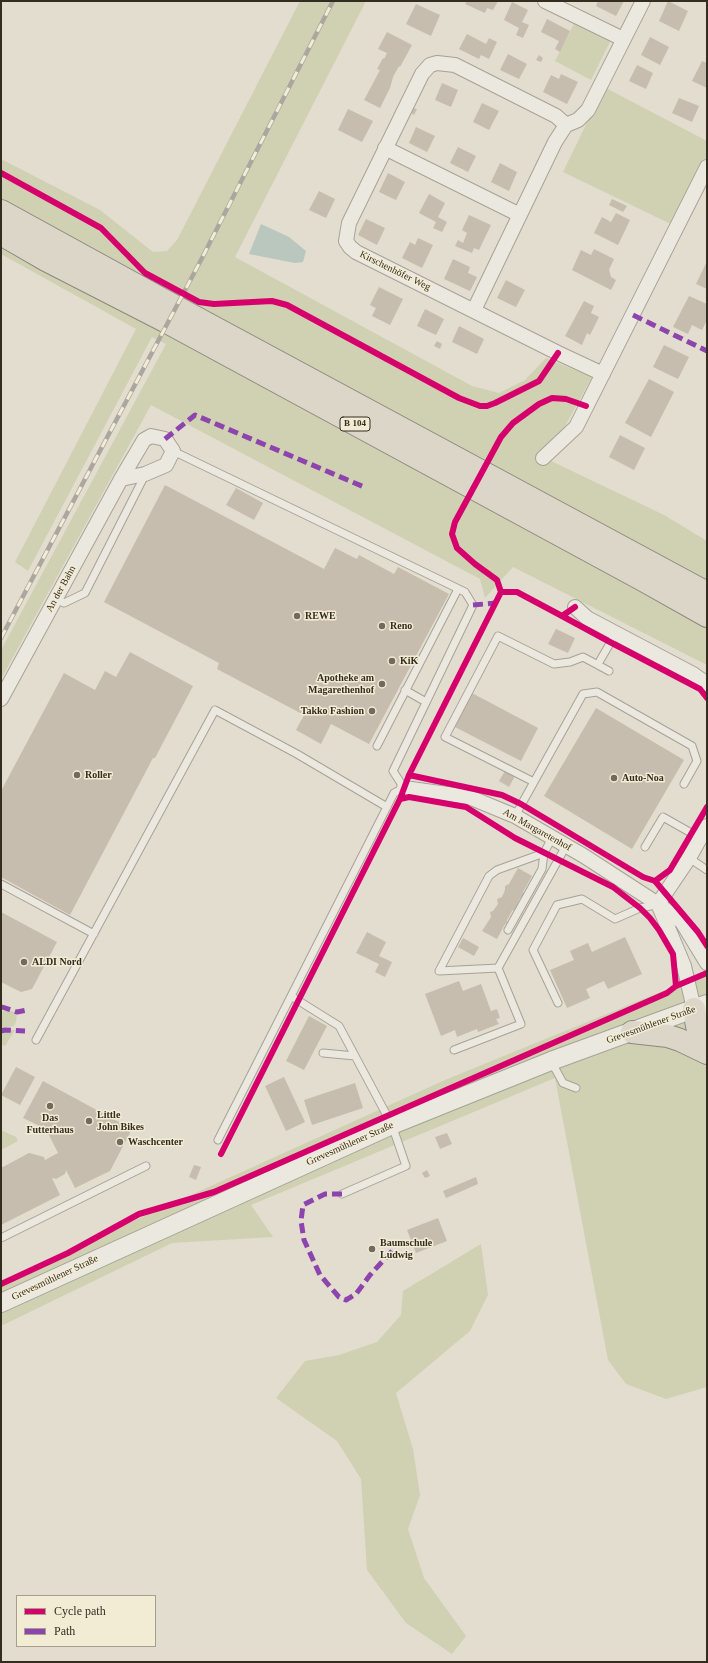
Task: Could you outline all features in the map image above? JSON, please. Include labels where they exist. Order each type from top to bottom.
[{"type":"highway","name":"B 104","points":[[1,211],[707,593]]},
{"type":"highway","name":"B 104","points":[[1,234],[46,260],[165,321],[707,616]]},
{"type":"highway","points":[[701,1006],[697,1026],[707,1052]]},
{"type":"highway","points":[[632,1032],[680,1040],[707,1052]]},
{"type":"street","points":[[545,1],[623,40]]},
{"type":"street","points":[[474,310],[555,142],[566,125],[578,120],[588,110],[643,1]]},
{"type":"street","name":"Kirschenhöfer Weg","points":[[566,125],[556,116],[455,65],[437,63],[430,65],[422,74],[349,223],[346,241],[356,252],[603,374]]},
{"type":"street","points":[[385,148],[520,215]]},
{"type":"street","points":[[543,458],[576,427],[707,167]]},
{"type":"street","name":"An der Bahn","points":[[1,699],[144,440],[151,436],[165,439],[172,451]]},
{"type":"street","points":[[122,479],[145,474],[166,465],[172,451]]},
{"type":"street","points":[[576,607],[587,618],[693,674],[707,684]]},
{"type":"street","name":"Am Margaretenhof","points":[[404,788],[469,797],[515,816],[658,904],[682,922],[707,963]]},
{"type":"street","points":[[701,1006],[658,904],[689,858],[704,832]]},
{"type":"street","name":"Grevesmühlener Straße","points":[[1,1303],[392,1125],[551,1061],[701,1006]]},
{"type":"lane","points":[[172,451],[465,592],[473,605],[393,771],[404,788],[394,793],[218,1140]]},
{"type":"lane","points":[[56,599],[64,603],[85,593],[145,474]]},
{"type":"lane","points":[[377,746],[458,589]]},
{"type":"lane","points":[[598,664],[616,633]]},
{"type":"lane","points":[[534,782],[445,737],[498,636],[554,664],[570,662],[583,657],[609,671]]},
{"type":"lane","points":[[406,690],[426,702]]},
{"type":"lane","points":[[515,816],[583,694],[597,692],[692,746],[697,761],[684,784]]},
{"type":"lane","points":[[36,1040],[215,710],[297,754],[387,807]]},
{"type":"lane","points":[[645,847],[663,817],[704,832]]},
{"type":"lane","points":[[508,930],[542,869],[544,852],[552,838]]},
{"type":"lane","points":[[498,968],[566,846]]},
{"type":"lane","points":[[498,968],[438,971],[489,876],[497,870],[544,852]]},
{"type":"lane","points":[[689,858],[707,870]]},
{"type":"lane","points":[[1,884],[94,934]]},
{"type":"lane","points":[[558,1003],[533,950],[558,905],[582,899],[615,920],[640,908],[658,904]]},
{"type":"lane","points":[[454,1050],[521,1024],[498,968]]},
{"type":"lane","points":[[291,996],[340,1026],[392,1125],[406,1166],[342,1194]]},
{"type":"lane","points":[[323,1053],[356,1056]]},
{"type":"lane","points":[[551,1061],[563,1083],[576,1088]]},
{"type":"lane","points":[[1,1238],[146,1166]]},
{"type":"green space","points":[[300,1],[366,1],[235,257],[472,386],[499,393],[525,380],[546,358],[592,377],[547,459],[664,515],[707,541],[707,665],[513,567],[485,598],[480,579],[151,405],[1,679],[1,650],[166,344],[152,337],[28,571],[15,562],[136,329],[1,254],[1,159],[100,210],[153,252],[167,251],[177,240]]},
{"type":"green space","points":[[575,22],[607,38],[610,42],[591,80],[555,61]]},
{"type":"green space","points":[[604,87],[707,141],[707,167],[677,227],[563,172]]},
{"type":"green space","points":[[707,973],[707,1387],[666,1399],[626,1384],[608,1360],[555,1078],[251,1205],[273,1237],[172,1243],[1,1326],[1,1281],[445,1080]]},
{"type":"green space","points":[[8,1010],[17,1013],[16,1022],[14,1026],[1,1028],[1,1012]]},
{"type":"green space","points":[[15,1030],[5,1046],[1,1044],[1,1031]]},
{"type":"green space","points":[[1,1130],[16,1137],[18,1141],[1,1150]]},
{"type":"green space","points":[[481,1244],[488,1295],[470,1331],[396,1393],[413,1449],[420,1495],[408,1529],[424,1578],[466,1636],[452,1654],[406,1623],[367,1570],[361,1479],[337,1441],[276,1398],[305,1361],[339,1355],[377,1342],[401,1315],[403,1291]]},
{"type":"shaded area","points":[[261,224],[289,237],[306,251],[303,262],[295,263],[249,254]]},
{"type":"building","points":[[467,1],[498,1],[493,10],[487,8],[485,13],[465,4]]},
{"type":"building","points":[[598,1],[624,1],[616,16],[596,6]]},
{"type":"building","points":[[668,1],[688,11],[679,31],[659,21]]},
{"type":"building","points":[[512,2],[528,10],[522,22],[529,25],[523,38],[516,35],[519,28],[504,20]]},
{"type":"building","points":[[416,4],[440,15],[431,36],[406,24]]},
{"type":"building","points":[[547,19],[570,31],[560,52],[555,49],[559,41],[541,32]]},
{"type":"building","points":[[387,32],[412,45],[393,77],[390,88],[380,108],[364,100],[380,70],[377,69],[387,53],[378,49]]},
{"type":"building","points":[[467,34],[486,44],[489,38],[497,42],[489,59],[481,55],[479,59],[459,49]]},
{"type":"building","points":[[650,37],[669,47],[660,65],[641,55]]},
{"type":"building","points":[[508,54],[527,64],[519,79],[500,70]]},
{"type":"building","points":[[539,55],[543,58],[541,62],[536,60]]},
{"type":"building","points":[[702,61],[707,63],[707,88],[692,81]]},
{"type":"building","points":[[637,65],[653,73],[646,89],[629,81]]},
{"type":"building","points":[[561,74],[578,82],[567,104],[543,92],[551,75],[559,79]]},
{"type":"building","points":[[442,83],[458,90],[451,107],[435,100]]},
{"type":"building","points":[[679,98],[699,106],[692,122],[672,113]]},
{"type":"building","points":[[482,103],[499,111],[489,130],[473,122]]},
{"type":"building","points":[[413,108],[417,109],[414,115],[411,113]]},
{"type":"building","points":[[348,109],[373,121],[362,142],[338,130]]},
{"type":"building","points":[[416,127],[435,136],[427,152],[409,143]]},
{"type":"building","points":[[458,147],[476,156],[468,172],[450,163]]},
{"type":"building","points":[[500,163],[517,172],[509,191],[491,182]]},
{"type":"building","points":[[388,173],[405,182],[396,200],[379,192]]},
{"type":"building","points":[[319,191],[335,199],[326,218],[309,210]]},
{"type":"building","points":[[429,194],[445,203],[438,217],[447,222],[442,232],[433,228],[436,222],[419,213]]},
{"type":"building","points":[[612,199],[627,206],[623,212],[609,205]]},
{"type":"building","points":[[616,213],[630,220],[618,245],[594,233],[602,217],[611,222]]},
{"type":"building","points":[[469,215],[491,225],[479,250],[474,248],[472,253],[455,246],[458,240],[463,243],[467,233],[462,230]]},
{"type":"building","points":[[366,219],[385,228],[377,245],[358,235]]},
{"type":"building","points":[[418,238],[433,245],[422,268],[402,258],[410,242],[415,245]]},
{"type":"building","points":[[594,249],[614,259],[609,270],[611,277],[616,280],[611,290],[572,270],[581,250],[591,255]]},
{"type":"building","points":[[453,259],[470,267],[468,273],[477,277],[470,291],[444,279]]},
{"type":"building","points":[[707,261],[707,289],[696,284]]},
{"type":"building","points":[[506,280],[525,290],[516,307],[497,298]]},
{"type":"building","points":[[379,287],[403,299],[390,325],[372,316],[376,308],[370,305]]},
{"type":"building","points":[[689,296],[707,304],[707,320],[702,330],[692,325],[688,334],[673,327]]},
{"type":"building","points":[[584,301],[594,306],[591,313],[599,317],[590,335],[587,333],[582,345],[565,336]]},
{"type":"building","points":[[425,309],[444,319],[436,335],[417,326]]},
{"type":"building","points":[[459,326],[484,339],[477,354],[452,342]]},
{"type":"building","points":[[437,341],[442,344],[440,349],[434,346]]},
{"type":"building","points":[[664,345],[689,357],[678,379],[653,367]]},
{"type":"building","points":[[649,379],[674,392],[651,437],[625,423]]},
{"type":"building","points":[[620,435],[645,448],[634,470],[609,457]]},
{"type":"building","points":[[165,485],[324,569],[335,548],[357,559],[359,555],[394,574],[398,567],[449,594],[369,744],[331,724],[321,744],[296,730],[304,715],[217,669],[219,663],[104,602]]},
{"type":"building","points":[[236,488],[263,503],[254,520],[226,505]]},
{"type":"building","points":[[556,629],[575,638],[568,653],[548,644]]},
{"type":"building","name":"Roller","points":[[130,652],[193,686],[70,915],[1,877],[1,791],[64,673],[95,690],[105,671],[116,677]]},
{"type":"building","points":[[470,692],[538,728],[521,761],[453,726]]},
{"type":"building","name":"Auto-Noa","points":[[596,708],[684,760],[632,849],[544,796]]},
{"type":"building","points":[[505,771],[515,776],[509,787],[499,781]]},
{"type":"building","points":[[518,868],[532,876],[523,892],[523,896],[520,898],[515,909],[512,911],[507,923],[497,939],[482,931],[491,917],[490,912],[493,911],[498,904],[497,899],[502,897],[505,886],[509,884]]},
{"type":"building","name":"ALDI Nord","points":[[1,912],[57,942],[32,989],[21,992],[1,982]]},
{"type":"building","points":[[367,932],[386,942],[379,956],[392,962],[385,977],[375,972],[379,964],[356,953]]},
{"type":"building","points":[[625,937],[642,974],[608,989],[604,981],[586,989],[590,998],[567,1008],[550,970],[574,960],[570,951],[588,943],[592,952]]},
{"type":"building","points":[[463,938],[479,947],[474,956],[458,947]]},
{"type":"building","points":[[459,981],[463,991],[481,984],[491,1011],[497,1009],[500,1018],[496,1019],[499,1024],[478,1032],[477,1029],[457,1037],[455,1030],[441,1036],[425,994]]},
{"type":"building","points":[[309,1016],[327,1026],[304,1070],[286,1061]]},
{"type":"building","points":[[16,1067],[35,1077],[20,1105],[1,1095]]},
{"type":"building","points":[[284,1077],[305,1122],[286,1131],[265,1086]]},
{"type":"building","points":[[43,1081],[132,1129],[110,1171],[75,1188],[66,1170],[65,1174],[56,1179],[52,1178],[60,1195],[1,1225],[1,1168],[29,1153],[44,1157],[45,1160],[58,1153],[46,1129],[23,1118]]},
{"type":"building","points":[[355,1083],[363,1108],[312,1125],[304,1100]]},
{"type":"building","points":[[447,1133],[452,1144],[440,1149],[435,1137]]},
{"type":"building","points":[[194,1165],[201,1167],[196,1180],[189,1177]]},
{"type":"building","points":[[427,1170],[430,1176],[425,1178],[422,1173]]},
{"type":"building","points":[[476,1177],[478,1184],[446,1198],[443,1191]]},
{"type":"building","points":[[438,1218],[447,1241],[416,1253],[407,1230]]},
{"type":"railway","points":[[1,638],[201,260],[333,1]]},
{"type":"marked path","points":[[633,315],[707,351]]},
{"type":"marked path","points":[[165,439],[195,415],[364,487]]},
{"type":"marked path","points":[[473,605],[496,603]]},
{"type":"marked path","points":[[1,1008],[2,1007],[17,1012],[27,1010]]},
{"type":"marked path","points":[[1,1031],[25,1031]]},
{"type":"marked path","points":[[342,1194],[325,1194],[303,1205],[301,1221],[304,1240],[320,1275],[339,1297],[346,1300],[356,1294],[370,1275],[393,1250]]},
{"type":"cycle path","points":[[1,173],[101,228],[145,273],[199,302],[214,304],[272,301],[287,305],[459,398],[480,406],[487,406],[495,403],[539,381],[558,353]]},
{"type":"cycle path","points":[[400,799],[409,775],[501,592],[497,580],[475,564],[457,548],[452,534],[455,522],[501,437],[513,423],[539,404],[552,398],[566,399],[586,406]]},
{"type":"cycle path","points":[[501,592],[517,592],[562,616],[575,607]]},
{"type":"cycle path","points":[[562,616],[700,689],[707,698]]},
{"type":"cycle path","points":[[409,775],[502,795],[521,804],[643,877],[655,881],[698,932],[707,946]]},
{"type":"cycle path","points":[[221,1154],[400,799],[409,797],[466,807],[515,838],[613,887],[640,908],[659,930],[673,954],[676,986]]},
{"type":"cycle path","points":[[655,881],[670,870],[707,807]]},
{"type":"cycle path","points":[[1,1284],[68,1253],[139,1214],[214,1192],[667,993],[676,986],[707,973]]},
{"type":"place","name":"REWE","points":[[297,616]]},
{"type":"place","name":"Reno","points":[[382,626]]},
{"type":"place","name":"KiK","points":[[392,661]]},
{"type":"place","name":"Apotheke am Magarethenhof","points":[[382,684]]},
{"type":"place","name":"Takko Fashion","points":[[372,711]]},
{"type":"place","name":"Roller","points":[[77,775]]},
{"type":"place","name":"Auto-Noa","points":[[614,778]]},
{"type":"place","name":"ALDI Nord","points":[[24,962]]},
{"type":"place","name":"Das Futterhaus","points":[[50,1106]]},
{"type":"place","name":"Little John Bikes","points":[[89,1121]]},
{"type":"place","name":"Waschcenter","points":[[120,1142]]},
{"type":"place","name":"Baumschule Ludwig","points":[[372,1249]]}]
